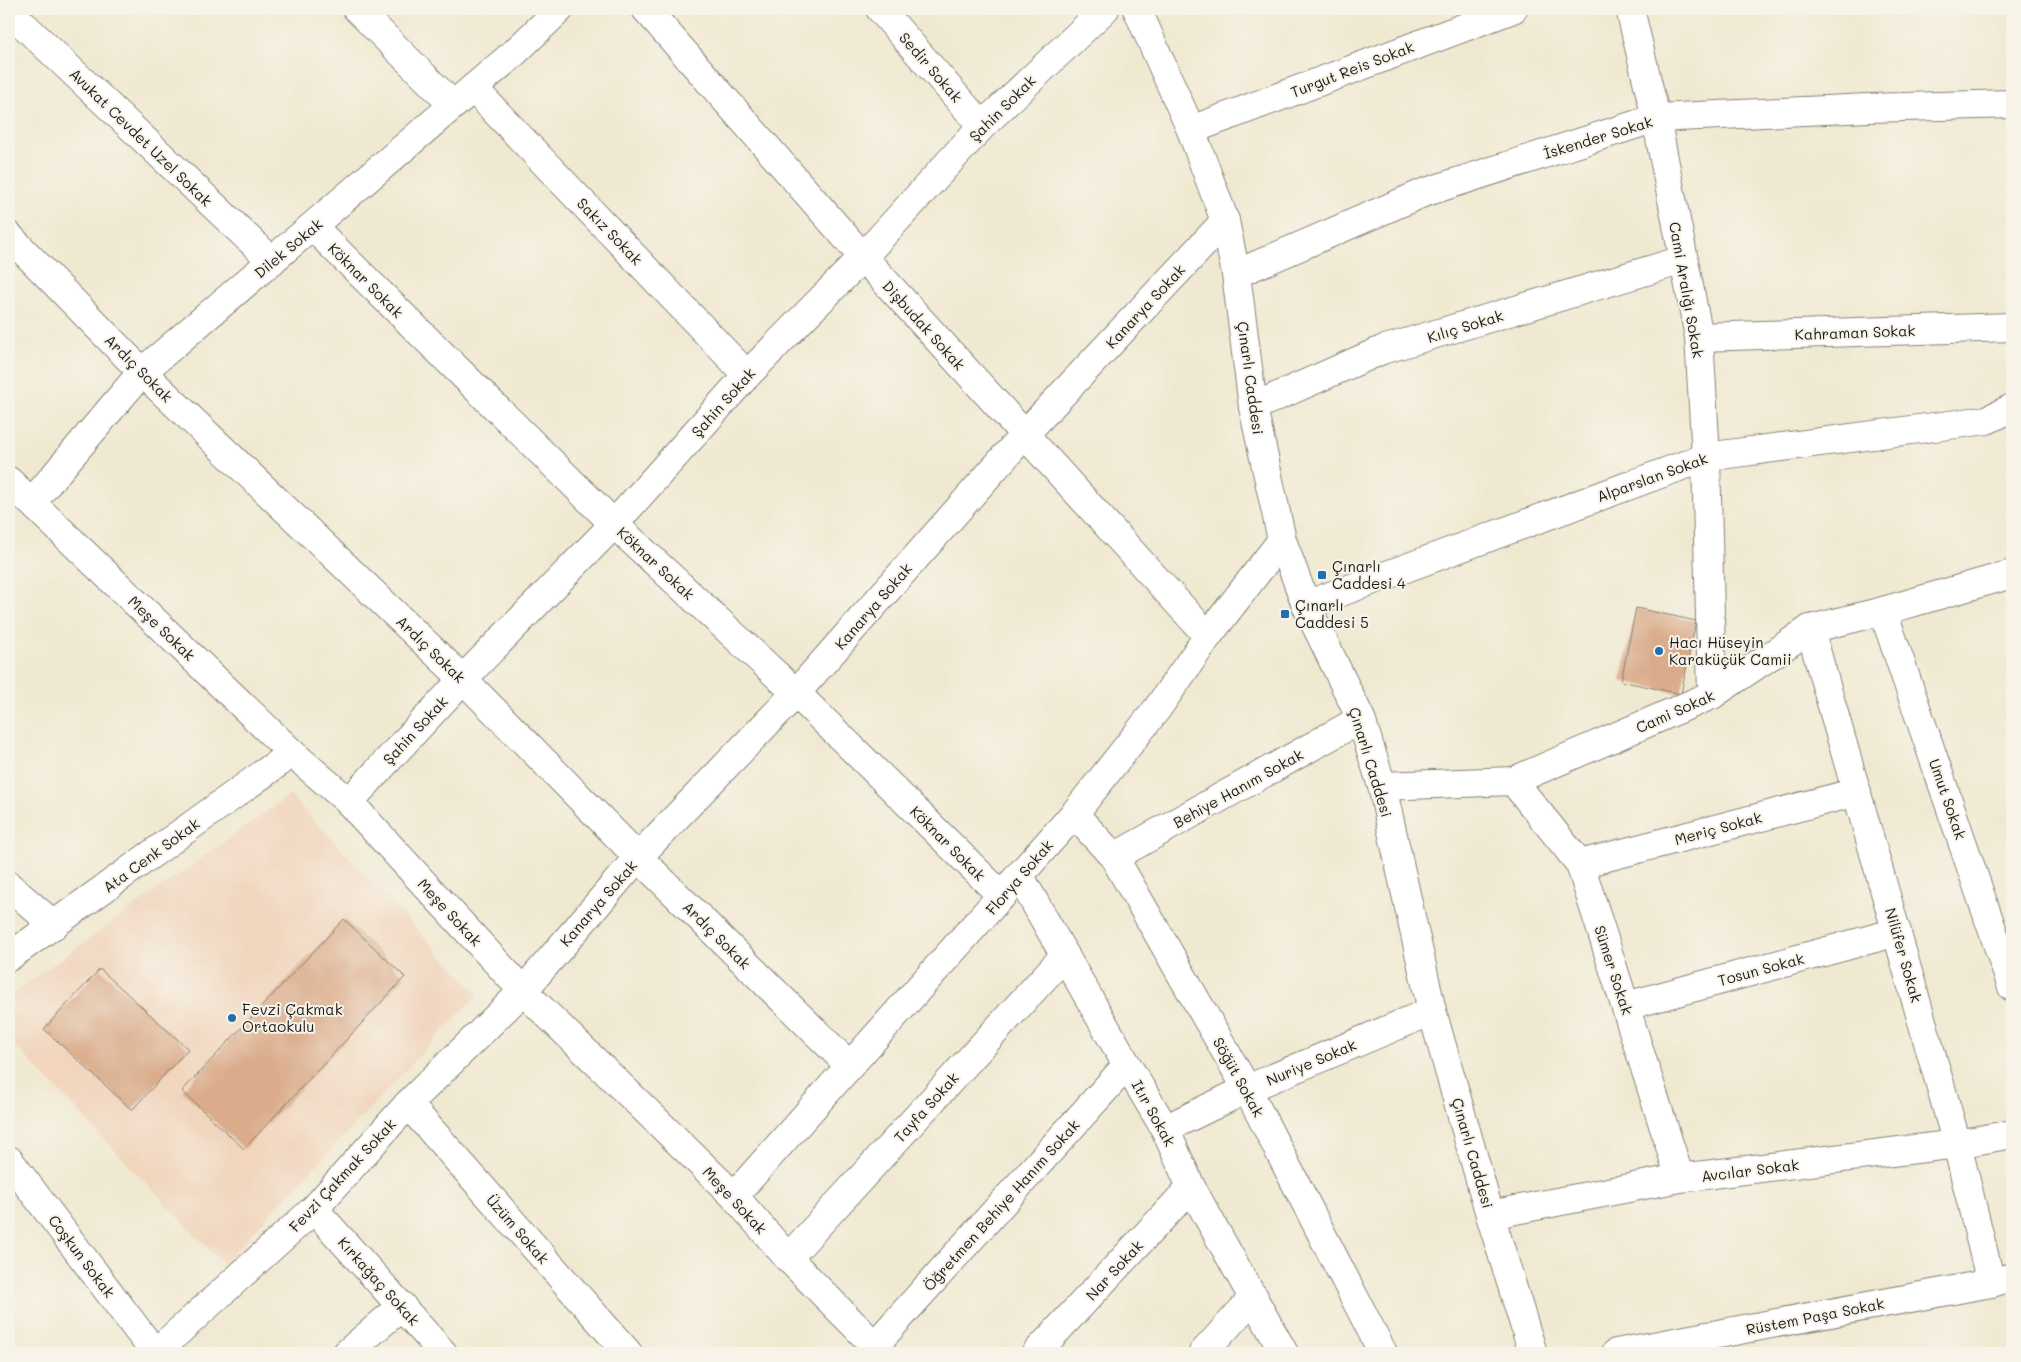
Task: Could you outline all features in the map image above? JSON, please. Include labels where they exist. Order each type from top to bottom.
[{"type":"street","name":"Sakız Sokak","points":[[357,9],[463,96],[747,375]]},
{"type":"street","name":"Dilek Sokak","points":[[32,502],[142,372],[463,96],[560,9]]},
{"type":"street","name":"Dişbudak Sokak","points":[[646,9],[863,257],[1208,636]]},
{"type":"street","name":"Sedir Sokak","points":[[880,9],[982,126]]},
{"type":"street","name":"Şahin Sokak","points":[[349,802],[463,679],[614,524],[747,375],[863,257],[982,126],[1105,9]]},
{"type":"street","name":"Çınarlı Caddesi","points":[[1137,9],[1191,130],[1225,221],[1236,274],[1253,407],[1282,540],[1306,605],[1361,719],[1382,786],[1432,1011],[1490,1215],[1533,1353]]},
{"type":"street","name":"Turgut Reis Sokak","points":[[1191,130],[1512,9]]},
{"type":"street","name":"Cami Aralığı Sokak","points":[[1630,9],[1656,118],[1699,337],[1706,456],[1712,696]]},
{"type":"street","name":"Avukat Cevdet Uzel Sokak","points":[[12,12],[272,261]]},
{"type":"street","name":"İskender Sokak","points":[[1236,274],[1423,193],[1656,118],[1868,108],[2012,104]]},
{"type":"street","name":"Kanarya Sokak","points":[[523,991],[638,857],[796,693],[1024,435],[1225,221]]},
{"type":"street","name":"Köknar Sokak","points":[[312,227],[614,524],[796,693],[1002,896]]},
{"type":"street","name":"Ardıç Sokak","points":[[9,236],[142,372],[463,679],[638,857],[849,1065]]},
{"type":"street","name":"Kılıç Sokak","points":[[1253,407],[1382,350],[1683,260]]},
{"type":"street","name":"Kahraman Sokak","points":[[1699,337],[2012,327]]},
{"type":"street","name":"Alparslan Sokak","points":[[1306,605],[1706,456],[1988,420],[2012,408]]},
{"type":"street","name":"Meşe Sokak","points":[[9,482],[292,753],[349,802],[523,991],[734,1196],[788,1258],[879,1349]]},
{"type":"street","name":"Florya Sokak","points":[[734,1196],[1074,814],[1157,709],[1208,636],[1282,540]]},
{"type":"street","name":"Cami Sokak","points":[[1382,786],[1513,781],[1712,696],[1810,629],[2011,576]]},
{"type":"street","name":"Umut Sokak","points":[[1883,611],[2012,987]]},
{"type":"street","name":"Nilüfer Sokak","points":[[1810,629],[1957,1144],[2002,1280]]},
{"type":"street","name":"Behiye Hanım Sokak","points":[[1114,857],[1361,719]]},
{"type":"street","name":"Ata Cenk Sokak","points":[[9,957],[292,753]]},
{"type":"street","name":"Sümer Sokak","points":[[1513,781],[1580,864],[1680,1178]]},
{"type":"street","name":"Meriç Sokak","points":[[1580,864],[1857,792]]},
{"type":"street","name":"Söğüt Sokak","points":[[1074,814],[1114,857],[1247,1089],[1383,1353]]},
{"type":"street","name":"Itır Sokak","points":[[1019,875],[1126,1066],[1165,1129],[1191,1186],[1284,1353]]},
{"type":"street","points":[[9,886],[54,925]]},
{"type":"street","name":"Tosun Sokak","points":[[1626,1006],[1897,932]]},
{"type":"street","name":"Tayfa Sokak","points":[[788,1258],[1065,955]]},
{"type":"street","name":"Fevzi Çakmak Sokak","points":[[155,1353],[314,1209],[408,1104],[523,991]]},
{"type":"street","name":"Nuriye Sokak","points":[[1165,1129],[1247,1089],[1432,1011]]},
{"type":"street","name":"Öğretmen Behiye Hanım Sokak","points":[[879,1349],[1126,1066]]},
{"type":"street","name":"Üzüm Sokak","points":[[408,1104],[628,1353]]},
{"type":"street","name":"Avcılar Sokak","points":[[1490,1215],[1680,1178],[1957,1144],[2012,1134]]},
{"type":"street","name":"Coşkun Sokak","points":[[9,1160],[155,1353]]},
{"type":"street","name":"Nar Sokak","points":[[1036,1353],[1191,1186]]},
{"type":"street","name":"Kırkağaç Sokak","points":[[314,1209],[443,1353]]},
{"type":"street","name":"Rüstem Paşa Sokak","points":[[1616,1353],[2002,1280]]},
{"type":"street","points":[[1203,1353],[1254,1297]]},
{"type":"street","points":[[347,1353],[402,1306]]},
{"type":"shaded area","name":"Fevzi Çakmak Ortaokulu","points":[[290,795],[478,994],[223,1264],[9,1039],[9,996]]},
{"type":"building","name":"Hacı Hüseyin Karaküçük Camii","points":[[1636,608],[1696,621],[1681,694],[1621,681]]},
{"type":"building","points":[[344,919],[405,977],[244,1149],[182,1091]]},
{"type":"building","points":[[100,969],[188,1049],[132,1110],[44,1029]]},
{"type":"place","name":"Çınarlı Caddesi 4","points":[[1322,575]]},
{"type":"place","name":"Çınarlı Caddesi 5","points":[[1285,614]]},
{"type":"place","name":"Hacı Hüseyin Karaküçük Camii","points":[[1659,651]]},
{"type":"place","name":"Fevzi Çakmak Ortaokulu","points":[[232,1018]]}]
